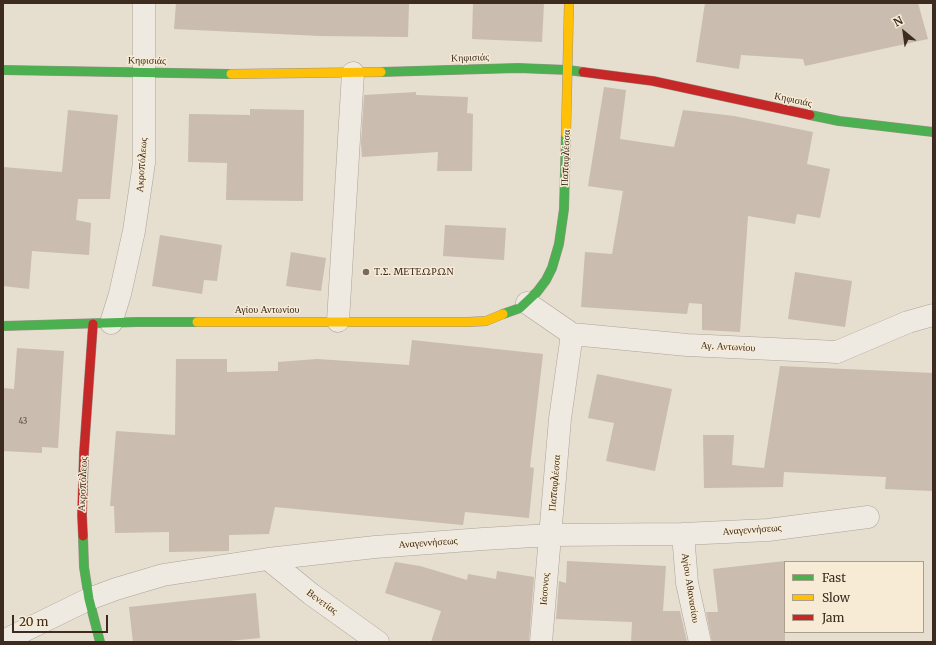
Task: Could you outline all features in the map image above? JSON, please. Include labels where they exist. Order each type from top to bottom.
[{"type":"street","name":"Ακροπόλεως","points":[[100,642],[89,599],[84,567],[82,515],[84,452],[102,323],[120,294],[141,186],[144,163],[144,3]]},
{"type":"street","name":"Παπαφλέσσα","points":[[527,303],[538,292],[546,280],[552,268],[560,244],[564,209],[569,3]]},
{"type":"street","name":"Κηφισιάς","points":[[3,70],[212,74],[353,73],[518,68],[568,70],[653,81],[839,121],[933,132]]},
{"type":"street","points":[[338,321],[353,73]]},
{"type":"street","name":"Αγίου Αντωνίου","points":[[3,326],[102,323],[338,321],[468,322],[486,321],[513,312],[527,303]]},
{"type":"street","name":"Αγ. Αντωνίου","points":[[527,303],[572,334],[687,345],[837,352],[908,322],[933,315]]},
{"type":"street","name":"Παπαφλέσσα","points":[[550,536],[560,419],[572,334]]},
{"type":"street","name":"Αναγεννήσεως","points":[[3,641],[89,599],[116,589],[163,576],[268,559],[375,547],[550,536],[683,534],[768,530],[868,517]]},
{"type":"street","name":"Αγίου Αθανασίου","points":[[683,534],[687,583],[700,642]]},
{"type":"street","name":"Ιάσονος","points":[[541,642],[550,536]]},
{"type":"street","name":"Βενετίας","points":[[268,559],[311,594],[378,642]]},
{"type":"building","points":[[176,3],[409,3],[408,37],[320,36],[174,29]]},
{"type":"building","points":[[473,3],[544,3],[542,42],[472,39]]},
{"type":"building","points":[[705,3],[918,3],[928,39],[805,66],[803,59],[741,55],[739,69],[696,62]]},
{"type":"building","points":[[604,87],[626,90],[620,139],[674,147],[683,110],[734,116],[813,132],[807,164],[830,169],[820,218],[797,214],[795,224],[748,216],[740,332],[702,330],[702,304],[689,303],[687,314],[581,307],[585,252],[612,254],[623,191],[588,186]]},
{"type":"building","points":[[416,92],[416,95],[468,97],[467,113],[473,114],[472,171],[437,171],[438,152],[362,157],[361,144],[364,95]]},
{"type":"building","points":[[250,109],[304,110],[303,201],[226,200],[227,163],[188,162],[189,114],[250,115]]},
{"type":"building","points":[[68,110],[118,115],[110,199],[78,199],[76,220],[91,223],[89,255],[32,251],[29,289],[3,286],[3,167],[62,172]]},
{"type":"building","points":[[445,225],[506,228],[504,260],[443,256]]},
{"type":"building","points":[[160,235],[222,245],[217,281],[204,280],[202,294],[152,286]]},
{"type":"building","points":[[291,252],[326,258],[321,291],[286,286]]},
{"type":"building","points":[[795,272],[852,281],[845,327],[788,319]]},
{"type":"building","points":[[412,340],[543,354],[530,467],[534,468],[529,518],[465,512],[463,525],[275,507],[269,534],[229,535],[229,551],[169,552],[169,532],[115,533],[114,506],[110,506],[116,431],[175,435],[176,359],[227,359],[227,372],[278,371],[278,362],[317,359],[409,365]]},
{"type":"building","points":[[17,348],[64,351],[58,448],[42,447],[42,453],[3,451],[3,388],[14,389]]},
{"type":"building","points":[[780,366],[933,373],[933,491],[885,489],[886,477],[784,472],[783,487],[704,488],[703,435],[734,435],[732,465],[764,468]]},
{"type":"building","points":[[597,374],[672,389],[655,471],[606,461],[614,423],[588,418]]},
{"type":"building","points":[[567,561],[666,566],[663,611],[680,611],[687,642],[631,642],[632,622],[556,619],[559,581],[566,583]]},
{"type":"building","points":[[784,561],[785,642],[712,642],[706,612],[718,612],[713,569]]},
{"type":"building","points":[[395,562],[420,566],[467,580],[468,574],[496,579],[497,571],[534,577],[529,642],[431,642],[441,611],[385,593]]},
{"type":"building","points":[[256,593],[260,638],[219,642],[133,642],[129,607]]},
{"type":"traffic: fast","points":[[381,72],[518,68],[583,72]]},
{"type":"traffic: fast","points":[[3,70],[231,74]]},
{"type":"traffic: fast","points":[[810,115],[839,121],[933,132]]},
{"type":"traffic: fast","points":[[503,314],[520,308],[537,292],[546,280],[552,268],[559,244],[564,209],[566,134]]},
{"type":"traffic: fast","points":[[3,326],[137,322],[197,322]]},
{"type":"traffic: fast","points":[[83,536],[84,567],[89,599],[100,642]]},
{"type":"traffic: slow","points":[[566,134],[569,3]]},
{"type":"traffic: slow","points":[[231,74],[381,72]]},
{"type":"traffic: slow","points":[[197,322],[468,322],[486,321],[503,314]]},
{"type":"traffic: jam","points":[[583,72],[653,81],[810,115]]},
{"type":"traffic: jam","points":[[83,536],[82,515],[84,452],[93,324]]},
{"type":"place","name":"Τ.Σ. ΜΕΤΕΩΡΩΝ","points":[[366,272]]}]
